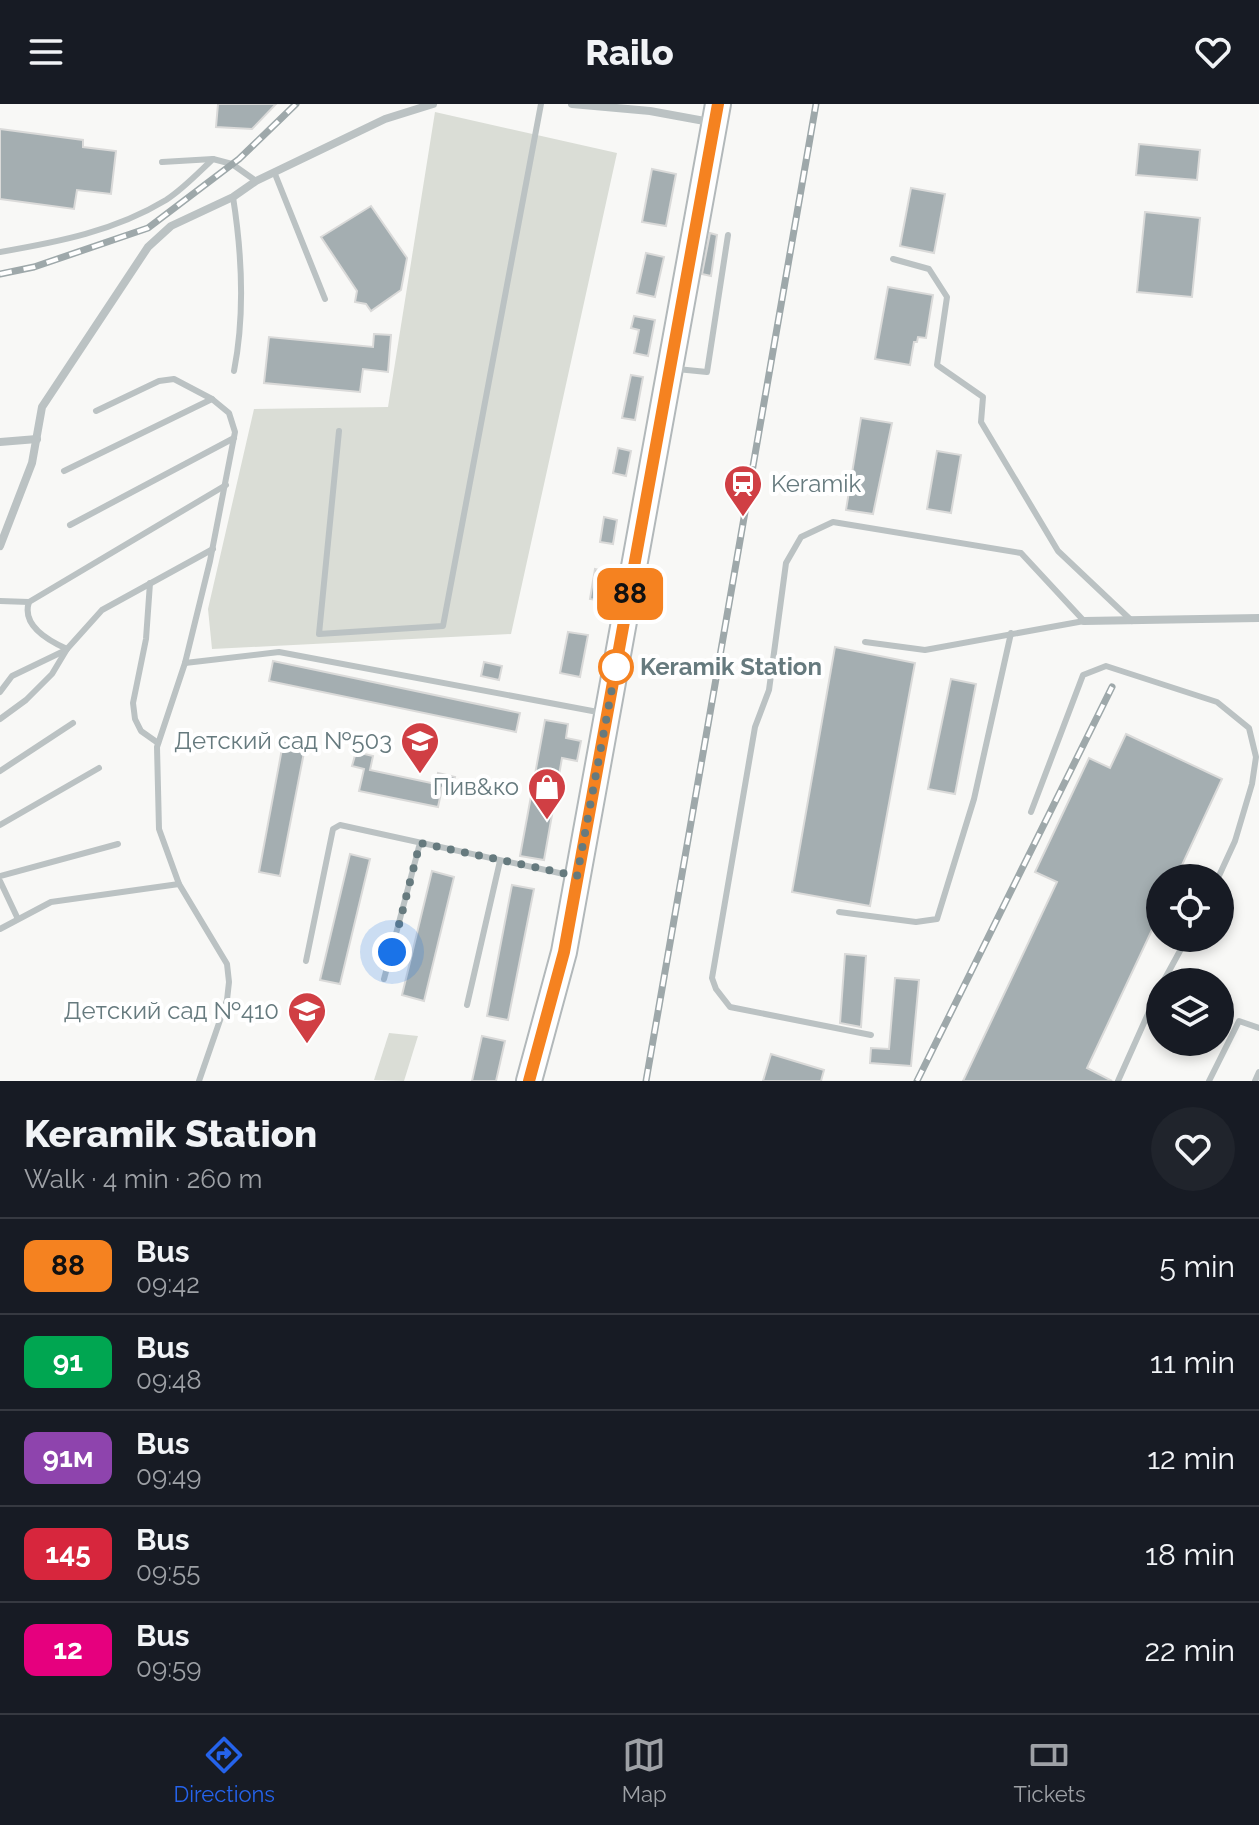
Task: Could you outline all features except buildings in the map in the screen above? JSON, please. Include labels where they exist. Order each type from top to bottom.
[{"type":"main road","points":[[529,1081],[564,952],[688,258],[717,113]]},
{"type":"street","points":[[0,546],[32,463],[42,407],[148,247],[171,226],[233,197],[256,181],[385,119],[433,104]]},
{"type":"street","points":[[572,104],[717,113]]},
{"type":"street","points":[[0,442],[37,439]]},
{"type":"street","points":[[1084,621],[1259,618]]},
{"type":"lane","points":[[339,431],[319,634],[443,626],[541,104]]},
{"type":"lane","points":[[0,252],[74,238],[132,218],[168,198],[213,159]]},
{"type":"lane","points":[[162,162],[213,159],[232,164],[256,181]]},
{"type":"lane","points":[[275,174],[325,299]]},
{"type":"lane","points":[[233,197],[239,233],[240,338],[234,371]]},
{"type":"lane","points":[[670,368],[707,372],[728,235]]},
{"type":"lane","points":[[893,259],[929,269],[947,297],[937,365],[983,397],[981,422],[1058,551],[1132,621]]},
{"type":"lane","points":[[96,411],[159,381],[174,379],[212,399],[229,413],[234,438],[213,549],[185,663],[158,743],[155,792],[159,829],[179,884],[227,964],[227,1000],[199,1081]]},
{"type":"lane","points":[[64,471],[212,399]]},
{"type":"lane","points":[[70,525],[234,438]]},
{"type":"lane","points":[[0,601],[29,602],[226,484]]},
{"type":"lane","points":[[871,1035],[730,1007],[716,989],[712,978],[755,727],[769,690],[786,563],[801,537],[833,522],[1021,553],[1084,621]]},
{"type":"lane","points":[[0,719],[26,700],[52,674],[67,649],[102,610],[213,549]]},
{"type":"lane","points":[[150,583],[146,639],[133,703],[141,731],[158,743]]},
{"type":"lane","points":[[29,602],[27,609],[34,627],[46,640],[67,649]]},
{"type":"lane","points":[[865,642],[925,650],[1084,621]]},
{"type":"lane","points":[[839,912],[916,922],[937,919],[974,799],[1011,633]]},
{"type":"lane","points":[[0,692],[12,676],[67,649]]},
{"type":"lane","points":[[185,663],[279,652],[607,713]]},
{"type":"lane","points":[[1031,812],[1083,675],[1106,666],[1217,702],[1249,728],[1256,757],[1235,841],[1224,864]]},
{"type":"lane","points":[[0,771],[73,723]]},
{"type":"lane","points":[[0,825],[99,768]]},
{"type":"lane","points":[[306,961],[333,829],[340,825],[577,876]]},
{"type":"lane","points":[[384,979],[420,843]]},
{"type":"lane","points":[[17,917],[0,878],[118,844]]},
{"type":"lane","points":[[467,1005],[500,861]]},
{"type":"lane","points":[[0,929],[17,917],[51,902],[179,884]]},
{"type":"lane","points":[[1118,1081],[1146,1018]]},
{"type":"lane","points":[[1209,1081],[1239,1021],[1259,1028]]},
{"type":"lane","points":[[1255,1081],[1259,1072]]},
{"type":"shaded area","points":[[435,112],[617,153],[511,634],[212,649],[208,609],[254,409],[388,407]]},
{"type":"shaded area","points":[[389,1033],[418,1036],[404,1081],[374,1080]]},
{"type":"railway","points":[[0,274],[34,267],[148,228],[239,159],[296,104]]},
{"type":"railway","points":[[646,1081],[816,104]]},
{"type":"railway","points":[[917,1081],[1112,687]]},
{"type":"bus line","name":"88","points":[[529,1081],[564,952],[718,104]]},
{"type":"place","name":"Keramik","points":[[743,518]]},
{"type":"place","name":"Keramik Station","points":[[616,667]]},
{"type":"place","name":"Детский сад №503","points":[[420,775]]},
{"type":"place","name":"Пив&ко","points":[[547,821]]},
{"type":"place","name":"Детский сад №410","points":[[307,1045]]},
{"type":"route","points":[[392,952],[420,843],[577,876],[616,667]]}]
